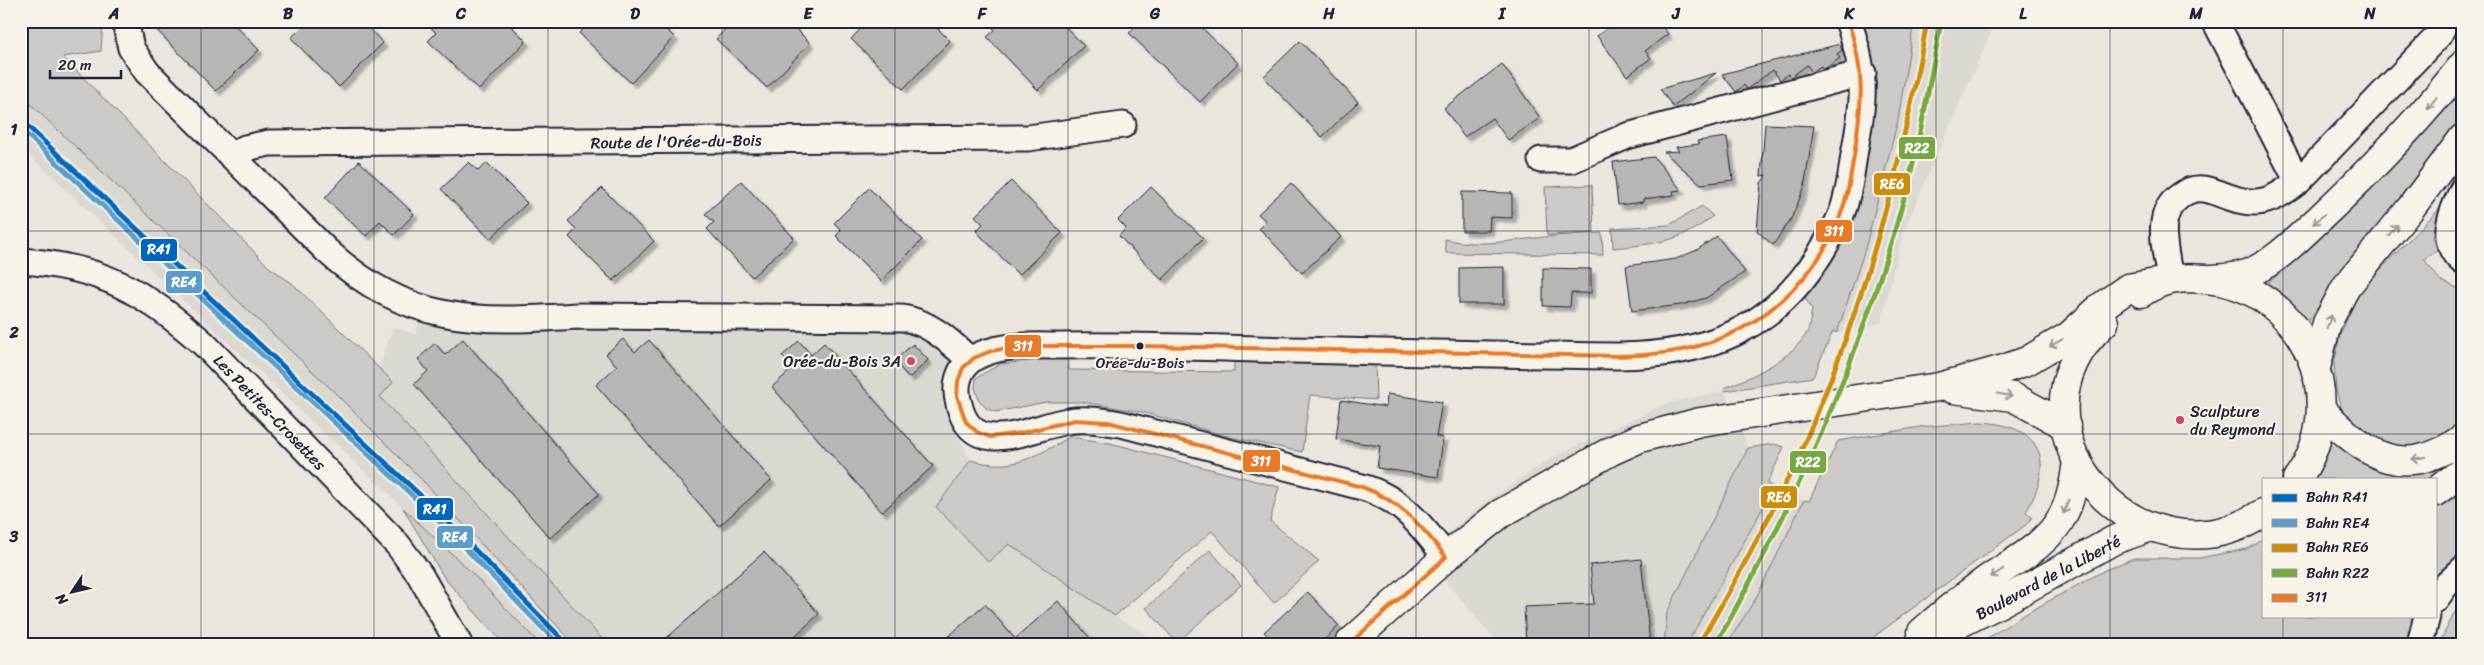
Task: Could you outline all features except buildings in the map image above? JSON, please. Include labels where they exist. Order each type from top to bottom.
[{"type":"main road","points":[[1349,644],[1446,557],[1500,514],[1611,451],[1640,438],[1682,426],[1722,418],[1939,387],[2027,361],[2069,336],[2117,295],[2128,288],[2163,281],[2212,279],[2246,274],[2267,264],[2289,246],[2379,161],[2427,110],[2463,65]]},
{"type":"main road","points":[[2316,368],[2327,323],[2346,287],[2410,208],[2463,138]]},
{"type":"main road","points":[[2212,279],[2233,283],[2256,294],[2284,315],[2303,340],[2316,368],[2321,409],[2317,439],[2310,458],[2298,478]]},
{"type":"main road","points":[[2163,281],[2116,312],[2083,347],[2065,382],[2063,407],[2066,426],[2077,460],[2084,474],[2115,508],[2151,527],[2180,533],[2210,533],[2234,528],[2262,514]]},
{"type":"main road","points":[[1939,387],[2013,397],[2066,426]]},
{"type":"main road","points":[[2321,409],[2349,438],[2364,449],[2388,458],[2406,460],[2430,456],[2463,438]]},
{"type":"main road","name":"Boulevard de la Liberté","points":[[1910,644],[1953,605],[2038,546],[2050,533],[2063,516],[2073,489],[2077,460]]},
{"type":"main road","points":[[2436,491],[2463,471]]},
{"type":"main road","name":"Boulevard de la Liberté","points":[[1919,644],[2000,604],[2114,540],[2151,527]]},
{"type":"street","points":[[125,21],[131,48],[147,72],[312,237],[353,273],[378,290],[401,301],[438,314],[491,319],[577,316],[903,318],[915,320],[935,330],[970,360]]},
{"type":"street","points":[[1446,557],[1420,523],[1403,507],[1384,496],[1362,487],[1121,424],[1096,420],[1069,420],[1004,438],[980,433],[966,421],[957,394],[958,377],[970,360],[994,350],[1038,346],[1148,346],[1656,356],[1703,346],[1742,330],[1793,291],[1829,239],[1846,201],[1864,102],[1863,73],[1848,21]]},
{"type":"street","points":[[2214,21],[2298,182]]},
{"type":"street","points":[[2163,281],[2164,219],[2174,200],[2186,192],[2198,188],[2209,190],[2232,200],[2259,202],[2284,192],[2298,182],[2439,35],[2446,21]]},
{"type":"street","points":[[1541,160],[1571,160],[1627,136],[1863,73]]},
{"type":"street","name":"Route de l'Orée-du-Bois","points":[[231,156],[245,148],[269,143],[1028,138],[1123,125]]},
{"type":"street","points":[[2410,208],[2463,178]]},
{"type":"street","points":[[2463,189],[2453,210],[2448,232],[2449,244],[2456,257],[2463,262]]},
{"type":"street","name":"Les Petites-Crosettes","points":[[21,262],[70,268],[112,280],[144,296],[172,316],[204,344],[398,545],[420,575],[459,644]]},
{"type":"street","points":[[2436,599],[2446,585],[2463,570]]},
{"type":"street","points":[[2420,644],[2426,618]]},
{"type":"shaded area","points":[[21,21],[103,21],[101,51],[63,57],[269,267],[293,284],[393,382],[380,397],[607,644],[574,644],[424,482],[331,389],[21,95]]},
{"type":"shaded area","points":[[1859,21],[1914,21],[1898,120],[1865,249],[1837,333],[1833,331],[1813,377],[1725,391],[1724,388],[1746,379],[1779,361],[1798,345],[1805,336],[1809,327],[1812,310],[1805,297],[1841,242],[1856,205],[1866,164],[1876,95],[1873,65]]},
{"type":"shaded area","points":[[1914,21],[1996,21],[1903,233],[1881,323],[1837,333],[1865,249],[1898,120]]},
{"type":"shaded area","points":[[2463,85],[2463,114],[2395,206],[2343,270],[2306,325],[2263,287],[2317,241],[2369,192],[2441,113]]},
{"type":"shaded area","points":[[21,95],[331,389],[424,482],[574,644],[540,644],[468,569],[21,147]]},
{"type":"shaded area","points":[[1592,185],[1594,233],[1547,235],[1545,187]]},
{"type":"shaded area","points":[[2445,203],[2433,237],[2438,249],[2424,259],[2440,280],[2463,291],[2463,424],[2433,445],[2388,450],[2350,424],[2341,408],[2336,390],[2334,364],[2340,335],[2356,299],[2369,281]]},
{"type":"shaded area","points":[[1702,206],[1713,216],[1689,232],[1666,241],[1613,248],[1612,228],[1669,225]]},
{"type":"shaded area","points":[[1602,233],[1603,255],[1446,253],[1445,239],[1458,242],[1483,243]]},
{"type":"shaded area","points":[[420,319],[903,324],[961,364],[949,419],[971,460],[936,507],[1009,544],[1115,616],[1161,644],[607,644],[380,397],[379,368],[393,327],[416,334]]},
{"type":"shaded area","points":[[1234,355],[1375,363],[1376,400],[1310,395],[1302,452],[1230,437],[1142,412],[1082,402],[1046,402],[996,412],[987,409],[979,400],[975,388],[976,378],[1000,364],[1069,357],[1069,370],[1234,372]]},
{"type":"shaded area","points":[[1725,391],[1748,448],[1667,613],[1664,644],[1498,644],[1422,553],[1490,499],[1553,457],[1667,403]]},
{"type":"shaded area","points":[[1980,422],[2018,430],[2030,438],[2037,449],[2041,462],[2040,477],[2035,494],[2026,512],[2032,517],[2027,524],[1864,644],[1727,644],[1756,598],[1804,500],[1809,501],[1838,441],[1920,427]]},
{"type":"shaded area","points":[[2330,436],[2356,459],[2371,467],[2388,471],[2394,471],[2463,451],[2458,465],[2436,478],[2313,478],[2324,460]]},
{"type":"shaded area","points":[[1070,437],[1110,443],[1279,487],[1270,521],[1319,561],[1274,603],[1212,531],[1115,616],[1009,544],[988,562],[936,507],[971,460],[999,464],[1023,461]]},
{"type":"shaded area","points":[[1774,444],[1784,447],[1767,484],[1772,486],[1765,504],[1687,644],[1664,644],[1667,613],[1748,448]]},
{"type":"shaded area","points":[[1772,486],[1804,500],[1756,598],[1727,644],[1687,644],[1765,504]]},
{"type":"shaded area","points":[[2463,492],[2463,561],[2440,573],[2436,580],[2436,509]]},
{"type":"shaded area","points":[[403,508],[468,569],[540,644],[504,644],[445,579]]},
{"type":"shaded area","points":[[2262,541],[2262,618],[2416,618],[2408,632],[2410,644],[1978,644],[2027,613],[2105,570],[2134,558],[2199,558],[2247,549]]},
{"type":"shaded area","points":[[1210,550],[1241,585],[1177,643],[1146,608]]},
{"type":"shaded area","points":[[2463,596],[2463,644],[2439,644]]},
{"type":"rail line","name":"RE6","points":[[1699,644],[1774,507],[1801,450],[1851,323],[1882,224],[1895,174],[1907,124],[1927,21]]},
{"type":"rail line","name":"R22","points":[[1716,644],[1775,533],[1802,477],[1850,363],[1891,245],[1908,184],[1926,103],[1941,21]]},
{"type":"rail line","name":"R41","points":[[21,120],[436,510],[567,644]]},
{"type":"rail line","name":"RE4","points":[[21,129],[432,514],[558,644]]},
{"type":"transit line","name":"311","points":[[1446,557],[1409,515],[1387,499],[1362,487],[1108,422],[1075,420],[1021,433],[990,437],[977,432],[966,422],[957,396],[958,381],[963,368],[974,358],[991,351],[1021,346],[1142,346],[1618,356],[1686,349],[1731,334],[1773,308],[1808,273],[1834,231],[1843,208],[1857,137],[1861,88],[1858,57],[1848,21]]},
{"type":"transit line","name":"311","points":[[1349,644],[1446,557]]},
{"type":"place","name":"Orée-du-Bois","points":[[1140,346]]},
{"type":"place","name":"Orée-du-Bois 3A","points":[[911,361]]},
{"type":"place","name":"Sculpture du Reymond","points":[[2180,420]]}]
